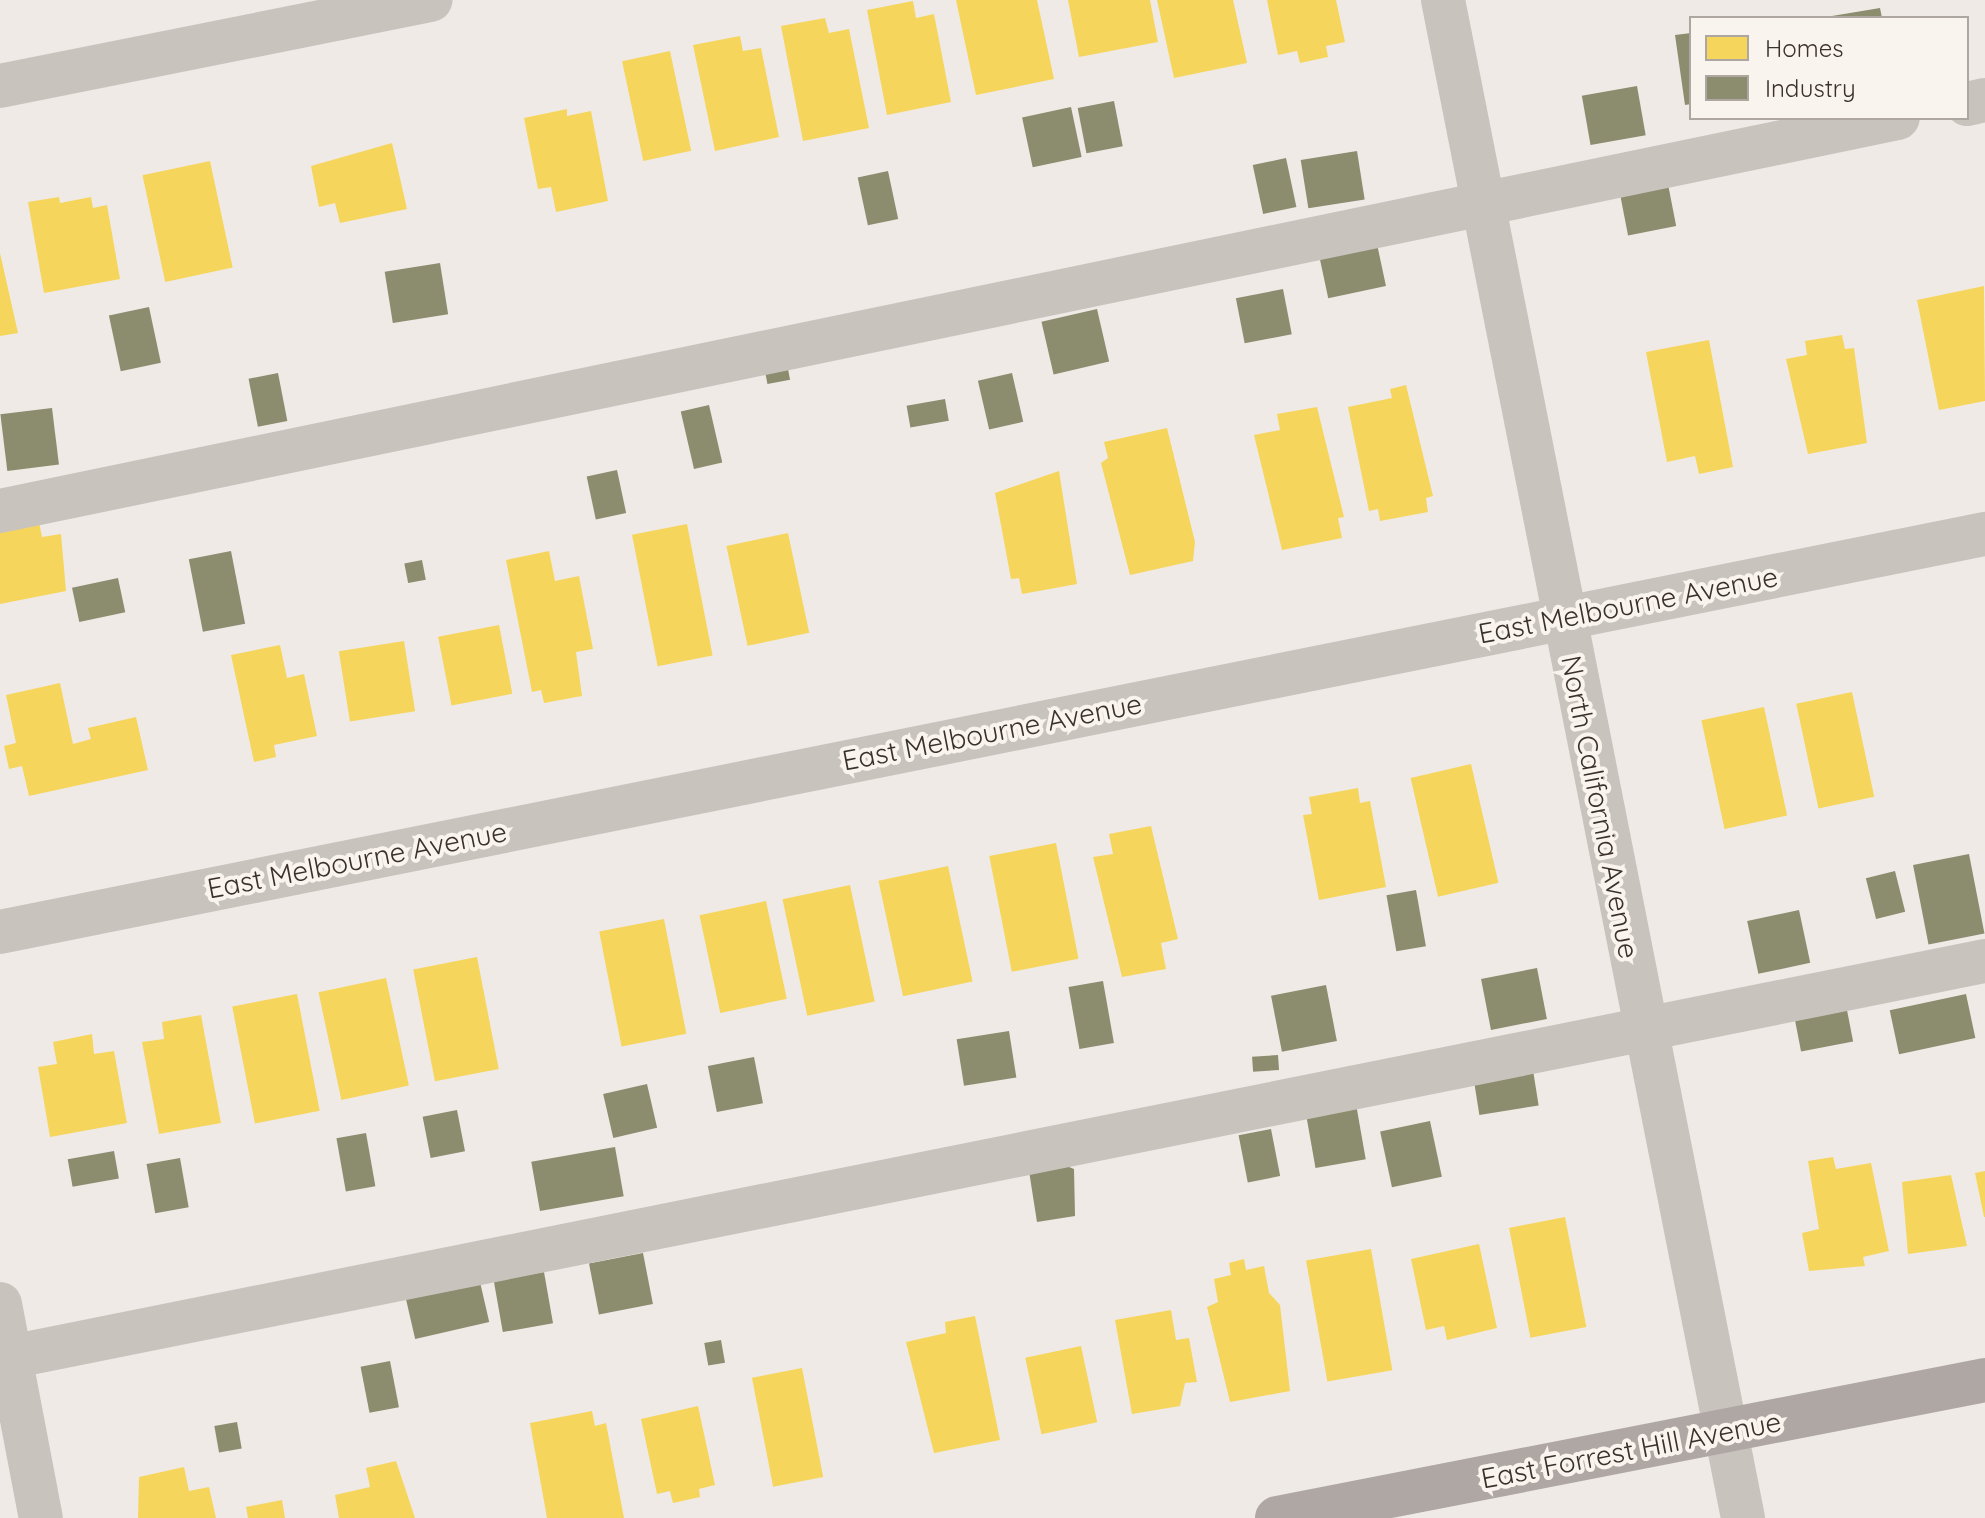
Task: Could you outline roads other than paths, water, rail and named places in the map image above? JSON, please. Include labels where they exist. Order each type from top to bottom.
[{"type":"main road","name":"East Forrest Hill Avenue","points":[[1277,1518],[1985,1380]]},
{"type":"street","points":[[0,86],[431,0]]},
{"type":"street","name":"North California Avenue","points":[[1443,0],[1562,617],[1743,1518]]},
{"type":"street","points":[[0,511],[1888,120]]},
{"type":"street","name":"East Melbourne Avenue","points":[[0,932],[1985,534]]},
{"type":"street","points":[[10,1357],[1985,961]]},
{"type":"street","points":[[0,1304],[41,1518]]}]
